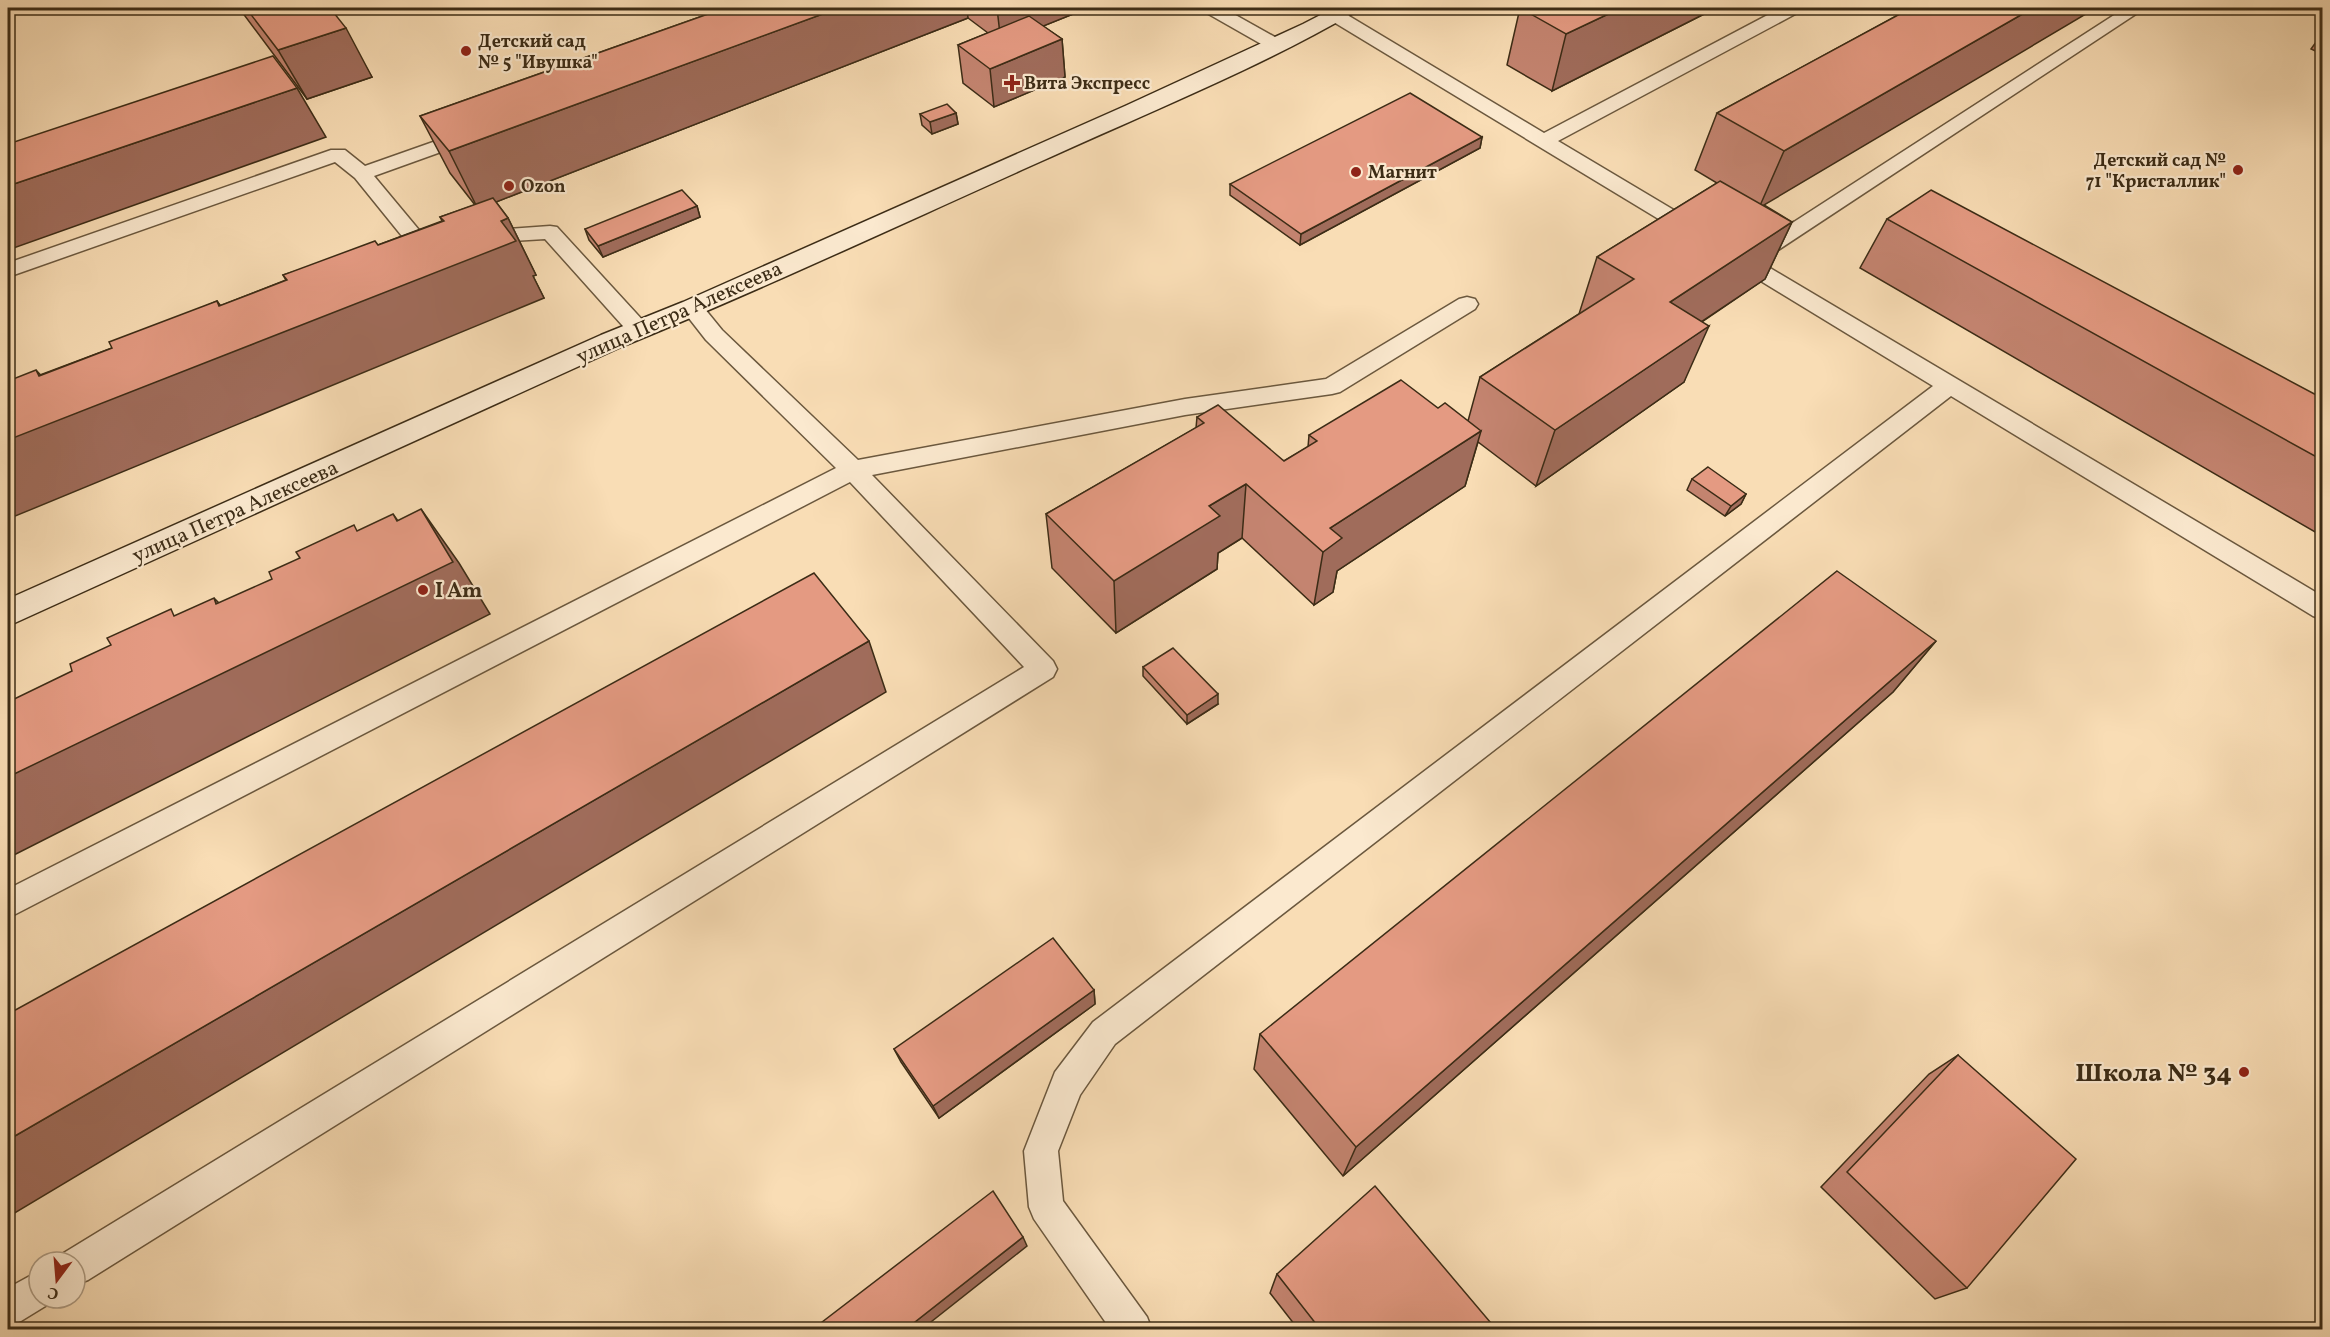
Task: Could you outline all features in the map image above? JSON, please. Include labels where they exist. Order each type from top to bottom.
[{"type":"street","name":"улица Петра Алексеева","points":[[8,613],[1276,45],[1311,29],[1341,11]]},
{"type":"lane","points":[[1211,8],[1276,45]]},
{"type":"lane","points":[[1543,141],[1793,8]]},
{"type":"lane","points":[[1746,263],[2136,8]]},
{"type":"lane","points":[[1341,11],[1543,141],[2322,609]]},
{"type":"lane","points":[[362,174],[483,130]]},
{"type":"lane","points":[[8,270],[338,154],[362,174],[417,241]]},
{"type":"lane","points":[[461,238],[550,232],[639,330]]},
{"type":"lane","points":[[395,250],[417,241],[439,240]]},
{"type":"lane","points":[[8,904],[853,470],[1185,407],[1332,386],[1467,304]]},
{"type":"lane","points":[[87,1260],[1043,669],[853,470],[714,335],[692,308]]},
{"type":"lane","points":[[1134,1329],[1046,1207],[1041,1151],[1067,1084],[1104,1033],[1950,385]]},
{"type":"lane","points":[[8,1308],[27,1296]]},
{"type":"building","points":[[246,8],[330,8],[346,28],[278,50]]},
{"type":"building","points":[[725,8],[839,8],[449,151],[420,116]]},
{"type":"building","points":[[1520,8],[1621,8],[1566,34]]},
{"type":"building","points":[[1911,8],[2033,8],[1784,151],[1717,113]]},
{"type":"building","points":[[1029,16],[1062,39],[990,69],[958,45]]},
{"type":"building","points":[[273,56],[297,88],[8,186],[8,144]]},
{"type":"building","name":"Магнит","points":[[1410,93],[1482,137],[1301,234],[1230,184]]},
{"type":"building","points":[[947,104],[956,113],[930,122],[920,114]]},
{"type":"building","points":[[1720,181],[1792,222],[1670,302],[1709,326],[1555,430],[1480,377],[1634,279],[1597,257]]},
{"type":"building","points":[[682,190],[697,206],[598,246],[585,229]]},
{"type":"building","points":[[1931,190],[2322,398],[2322,460],[1887,219]]},
{"type":"building","points":[[493,198],[508,218],[501,221],[516,241],[8,440],[8,381],[36,370],[39,376],[112,348],[109,342],[217,301],[219,306],[287,280],[283,275],[375,241],[378,245],[444,221],[440,217]]},
{"type":"building","points":[[1401,380],[1438,408],[1445,403],[1481,431],[1330,528],[1342,538],[1323,552],[1246,484],[1209,506],[1220,516],[1114,581],[1046,514],[1204,423],[1197,417],[1218,405],[1284,461],[1317,441],[1309,435]]},
{"type":"building","points":[[1708,467],[1746,494],[1731,506],[1692,479]]},
{"type":"building","points":[[421,509],[453,562],[8,777],[8,702],[72,671],[70,664],[111,645],[107,638],[171,609],[174,616],[214,598],[216,604],[272,579],[269,572],[300,558],[296,552],[354,525],[357,531],[393,514],[397,521]]},
{"type":"building","points":[[1837,571],[1936,641],[1356,1147],[1260,1034]]},
{"type":"building","points":[[814,573],[869,641],[8,1140],[8,1014]]},
{"type":"building","points":[[1173,648],[1218,694],[1187,715],[1143,667]]},
{"type":"building","points":[[1053,938],[1094,990],[933,1106],[894,1049]]},
{"type":"building","points":[[1958,1055],[2076,1159],[1967,1288],[1847,1172]]},
{"type":"building","points":[[1375,1186],[1496,1329],[1320,1329],[1277,1274]]},
{"type":"building","points":[[993,1191],[1023,1237],[906,1329],[813,1329]]},
{"type":"place","name":"Детский сад № 5 \"Ивушка\"","points":[[466,51]]},
{"type":"place","name":"Вита Экспресс","points":[[1012,83]]},
{"type":"place","name":"Детский сад № 71 \"Кристаллик\"","points":[[2238,170]]},
{"type":"place","name":"Магнит","points":[[1356,172]]},
{"type":"place","name":"Ozon","points":[[509,186]]},
{"type":"place","name":"I Am","points":[[423,590]]},
{"type":"place","name":"Школа № 34","points":[[2244,1072]]}]
